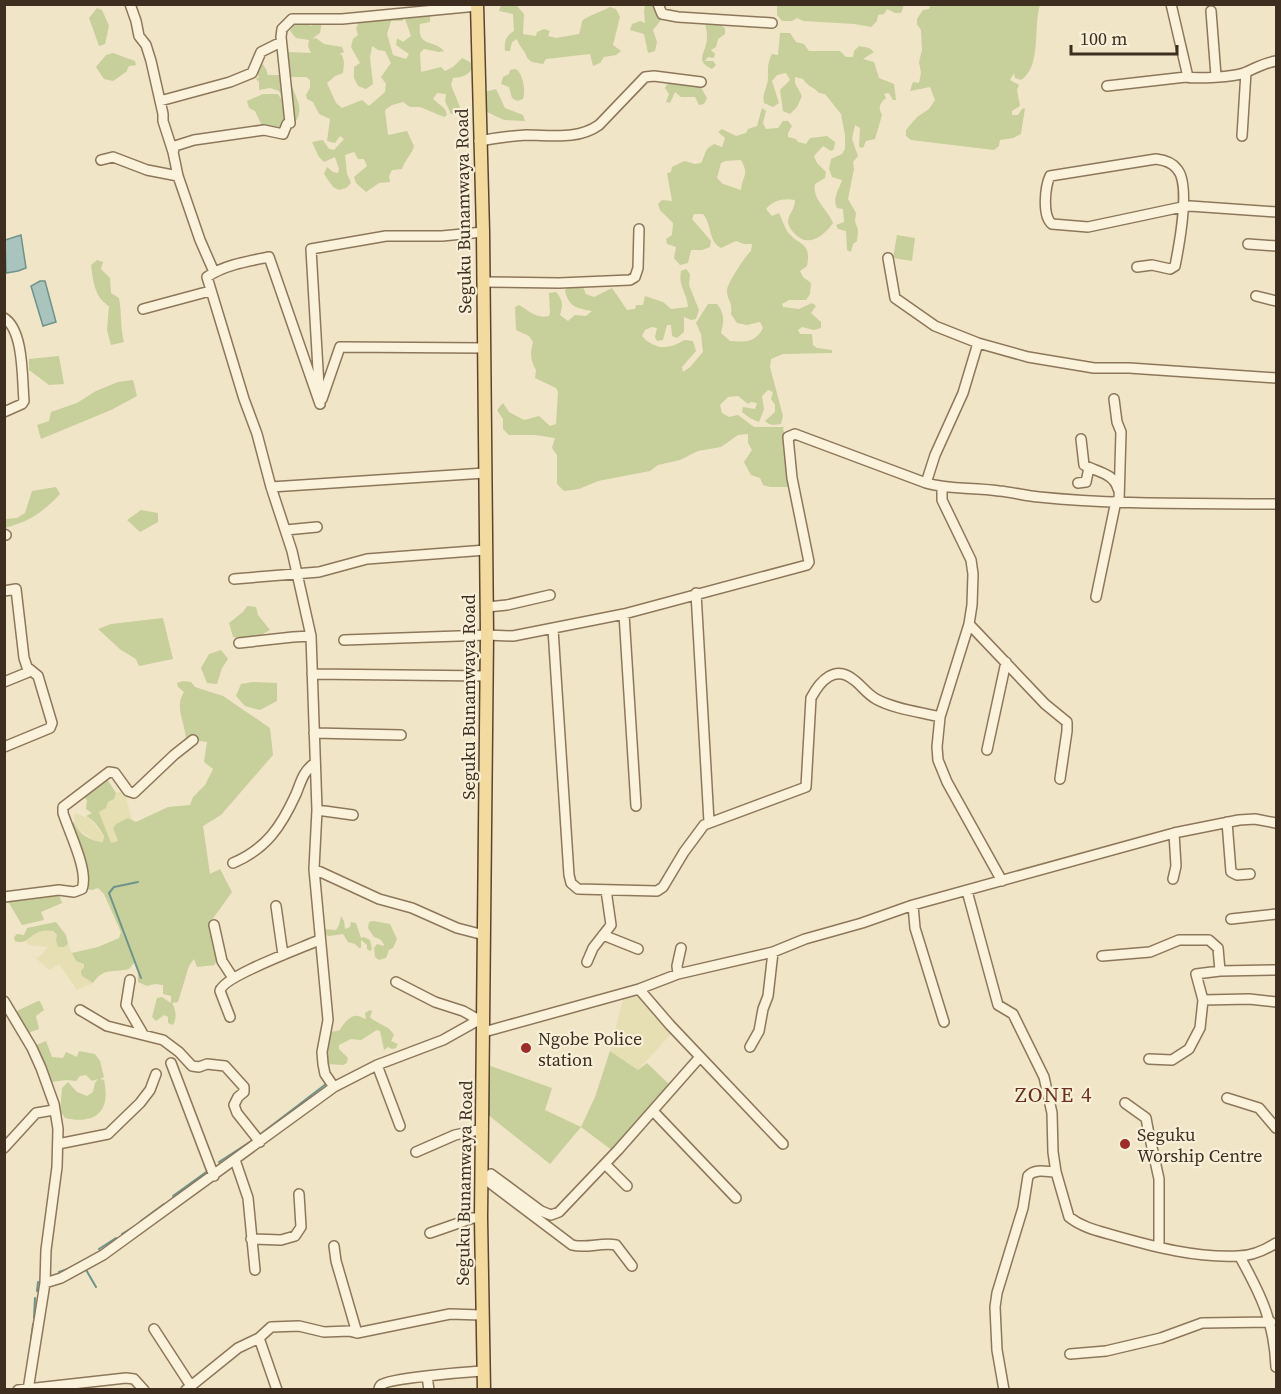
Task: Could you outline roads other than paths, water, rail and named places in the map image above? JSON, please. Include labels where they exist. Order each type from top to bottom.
[{"type":"main road","name":"Seguku Bunamwaya Road","points":[[477,5],[483,232],[487,607],[482,1023],[486,1175],[481,1218],[484,1389]]},
{"type":"street","points":[[130,4],[139,36],[146,45],[151,61],[163,121],[178,176],[200,240],[214,272]]},
{"type":"street","points":[[658,4],[662,14],[678,17],[772,23]]},
{"type":"street","points":[[1171,4],[1188,77]]},
{"type":"street","points":[[173,152],[175,146],[194,140],[264,130],[283,134],[287,124],[290,123],[281,42],[282,29],[292,19],[342,19],[477,5]]},
{"type":"street","points":[[1211,10],[1216,76]]},
{"type":"street","points":[[160,101],[230,82],[252,73],[261,52],[281,42]]},
{"type":"street","points":[[1107,86],[1188,77],[1196,79],[1246,72],[1262,63],[1276,61]]},
{"type":"street","points":[[1242,136],[1246,72]]},
{"type":"street","points":[[479,141],[506,136],[582,134],[599,125],[645,77],[654,75],[700,82]]},
{"type":"street","points":[[101,160],[113,157],[147,170],[178,176]]},
{"type":"street","points":[[1137,267],[1152,264],[1168,269],[1174,267],[1182,207],[1180,172],[1172,164],[1161,160],[1050,176],[1047,184],[1046,213],[1048,221],[1052,224],[1088,227],[1182,207],[1201,206],[1276,212]]},
{"type":"street","points":[[483,282],[569,283],[630,280],[635,277],[638,268],[639,230]]},
{"type":"street","points":[[321,404],[311,249],[386,236],[442,236],[483,232]]},
{"type":"street","points":[[1248,244],[1276,246]]},
{"type":"street","points":[[321,404],[269,257],[247,261],[214,272],[207,277],[286,530],[311,636],[316,810],[314,869],[327,1020],[322,1052],[325,1074],[334,1087]]},
{"type":"street","points":[[888,258],[895,298],[935,326],[978,343],[1012,353],[1084,367],[1276,378]]},
{"type":"street","points":[[143,309],[210,291]]},
{"type":"street","points":[[1256,296],[1276,301]]},
{"type":"street","points":[[4,318],[15,329],[18,339],[24,401],[4,412]]},
{"type":"street","points":[[926,483],[934,455],[963,393],[978,343]]},
{"type":"street","points":[[321,404],[340,347],[484,348]]},
{"type":"street","points":[[1096,597],[1118,499],[1121,432],[1117,422],[1114,399]]},
{"type":"street","points":[[344,640],[513,636],[624,614],[809,564],[792,478],[788,436],[791,434],[942,488],[996,490],[1038,497],[1276,504]]},
{"type":"street","points":[[1081,439],[1084,465],[1111,476],[1117,483],[1118,499]]},
{"type":"street","points":[[1078,483],[1086,482],[1089,468]]},
{"type":"street","points":[[271,487],[485,473]]},
{"type":"street","points":[[942,488],[942,500],[972,567],[972,605],[969,624],[940,717],[937,747],[942,771],[1002,881]]},
{"type":"street","points":[[286,530],[317,526]]},
{"type":"street","points":[[234,579],[319,572],[367,559],[486,550]]},
{"type":"street","points":[[4,591],[16,589],[24,658],[27,667],[38,676],[51,726],[4,747]]},
{"type":"street","points":[[696,593],[709,822]]},
{"type":"street","points":[[487,607],[550,595]]},
{"type":"street","points":[[624,614],[636,806]]},
{"type":"street","points":[[969,624],[1045,704],[1066,722],[1067,731],[1060,779]]},
{"type":"street","points":[[554,628],[569,875],[571,883],[578,889],[652,891],[663,887],[697,832],[709,822],[806,787],[811,699],[821,683],[835,673],[845,674],[877,699],[940,717]]},
{"type":"street","points":[[239,643],[311,636]]},
{"type":"street","points":[[987,750],[1006,662]]},
{"type":"street","points":[[4,682],[31,671]]},
{"type":"street","points":[[312,674],[487,676]]},
{"type":"street","points":[[314,733],[401,735]]},
{"type":"street","points":[[4,897],[82,889],[84,876],[63,807],[109,772],[115,773],[128,791],[134,793],[193,740]]},
{"type":"street","points":[[233,863],[262,847],[285,816],[302,776],[315,763]]},
{"type":"street","points":[[316,810],[353,814]]},
{"type":"street","points":[[45,1283],[61,1278],[104,1255],[334,1087],[378,1065],[482,1023],[639,989],[678,974],[773,952],[805,939],[862,923],[913,905],[1174,833],[1227,822],[1255,819],[1276,823]]},
{"type":"street","points":[[1227,822],[1232,873],[1250,874]]},
{"type":"street","points":[[1173,879],[1176,866],[1174,833]]},
{"type":"street","points":[[314,869],[379,899],[412,908],[457,928],[484,935]]},
{"type":"street","points":[[587,962],[593,948],[611,925],[606,890]]},
{"type":"street","points":[[967,891],[998,1005],[1013,1014],[1044,1077],[1052,1113],[1056,1172],[1069,1217],[1077,1223],[1159,1247],[1192,1254],[1240,1257],[1265,1250],[1276,1243]]},
{"type":"street","points":[[913,905],[915,928],[944,1023]]},
{"type":"street","points":[[276,906],[283,955]]},
{"type":"street","points":[[1231,919],[1276,914]]},
{"type":"street","points":[[214,925],[222,961],[233,978]]},
{"type":"street","points":[[603,935],[638,949]]},
{"type":"street","points":[[230,1017],[220,988],[224,983],[319,940]]},
{"type":"street","points":[[1102,956],[1150,952],[1175,941],[1209,940],[1218,948],[1220,971]]},
{"type":"street","points":[[678,974],[676,966],[681,948]]},
{"type":"street","points":[[750,1047],[759,1031],[768,996],[773,952]]},
{"type":"street","points":[[1149,1059],[1172,1060],[1189,1049],[1200,1028],[1203,1000],[1196,975],[1220,971],[1276,970]]},
{"type":"street","points":[[130,980],[126,1005],[143,1034]]},
{"type":"street","points":[[396,982],[435,1002],[463,1011],[482,1023]]},
{"type":"street","points":[[639,989],[783,1144]]},
{"type":"street","points":[[1203,1000],[1249,999],[1276,1002]]},
{"type":"street","points":[[4,1001],[32,1048],[54,1104],[58,1129],[45,1283],[28,1389]]},
{"type":"street","points":[[80,1010],[107,1026],[163,1040],[192,1066],[199,1067],[207,1064],[225,1066],[244,1087],[244,1092],[234,1105],[237,1113],[260,1142]]},
{"type":"street","points":[[486,1175],[541,1211],[551,1215],[559,1212],[700,1057]]},
{"type":"street","points":[[171,1063],[214,1176]]},
{"type":"street","points":[[378,1065],[400,1126]]},
{"type":"street","points":[[58,1144],[108,1134],[146,1096],[156,1074]]},
{"type":"street","points":[[1227,1098],[1259,1108],[1276,1128]]},
{"type":"street","points":[[1125,1103],[1146,1118],[1159,1179],[1159,1247]]},
{"type":"street","points":[[4,1148],[36,1113],[54,1110]]},
{"type":"street","points":[[653,1111],[736,1198]]},
{"type":"street","points":[[416,1152],[455,1136],[483,1129]]},
{"type":"street","points":[[235,1160],[248,1198],[255,1270]]},
{"type":"street","points":[[605,1164],[627,1186]]},
{"type":"street","points":[[1004,1389],[994,1327],[997,1293],[1023,1208],[1028,1176],[1037,1171],[1056,1172]]},
{"type":"street","points":[[486,1175],[572,1245],[579,1247],[606,1243],[616,1245],[632,1266]]},
{"type":"street","points":[[251,1239],[282,1240],[295,1236],[301,1227],[299,1194]]},
{"type":"street","points":[[430,1233],[473,1218],[481,1218]]},
{"type":"street","points":[[334,1245],[336,1261],[357,1333]]},
{"type":"street","points":[[1240,1257],[1262,1296],[1271,1322],[1276,1366]]},
{"type":"street","points":[[153,1329],[189,1388],[238,1348],[259,1338],[271,1327],[299,1326],[324,1332],[357,1333],[450,1314],[481,1315]]},
{"type":"street","points":[[1070,1354],[1106,1351],[1161,1338],[1202,1323],[1271,1322]]},
{"type":"street","points":[[259,1338],[278,1389]]},
{"type":"street","points":[[378,1389],[387,1383],[428,1376],[482,1371]]},
{"type":"street","points":[[428,1376],[429,1389]]},
{"type":"street","points":[[18,1389],[126,1378],[134,1379],[144,1389]]},
{"type":"water","points":[[21,235],[26,268],[6,273],[5,240]]},
{"type":"water","points":[[45,281],[56,322],[43,326],[31,286]]},
{"type":"waterway","points":[[138,882],[114,887],[109,893],[141,978]]},
{"type":"waterway","points":[[216,987],[222,982]]},
{"type":"waterway","points":[[489,1057],[489,1115]]},
{"type":"waterway","points":[[258,1136],[326,1084]]},
{"type":"waterway","points":[[488,1127],[488,1142]]},
{"type":"waterway","points":[[219,1162],[253,1140]]},
{"type":"waterway","points":[[173,1196],[209,1170]]},
{"type":"waterway","points":[[141,1221],[164,1204]]},
{"type":"waterway","points":[[122,1234],[135,1226]]},
{"type":"waterway","points":[[99,1249],[116,1238]]},
{"type":"waterway","points":[[85,1268],[96,1287]]},
{"type":"waterway","points":[[59,1272],[68,1269]]},
{"type":"waterway","points":[[37,1291],[38,1282]]},
{"type":"waterway","points":[[34,1318],[35,1298]]},
{"type":"waterway","points":[[31,1340],[33,1324]]},
{"type":"place","name":"Ngobe Police station","points":[[526,1048]]},
{"type":"place","name":"Seguku Worship Centre","points":[[1125,1144]]},
{"type":"district","name":"ZONE 4","points":[[1054,1094]]}]
